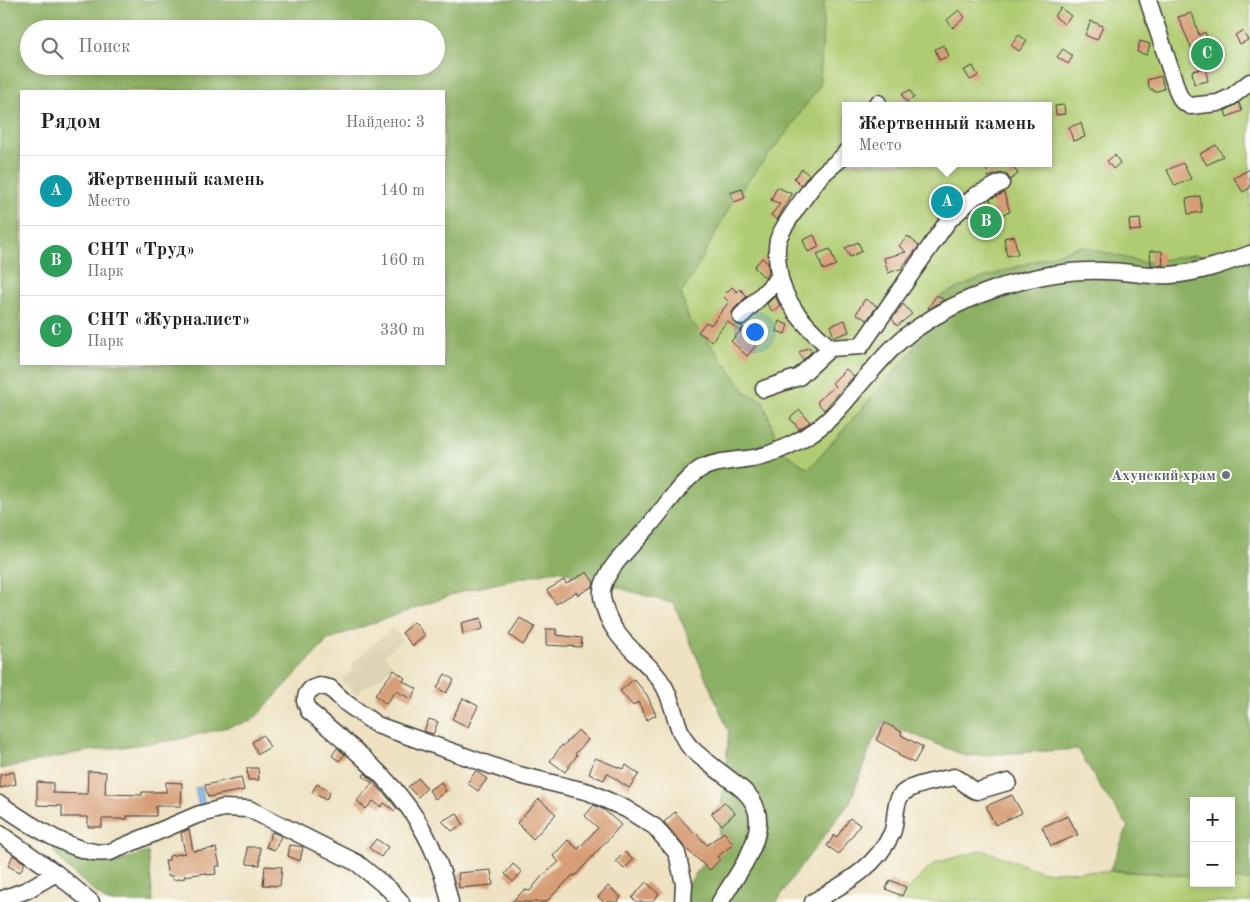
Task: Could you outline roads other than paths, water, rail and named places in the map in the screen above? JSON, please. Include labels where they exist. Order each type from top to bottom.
[{"type":"street","points":[[1148,0],[1178,93],[1185,103],[1190,106],[1218,103],[1232,97],[1250,82]]},
{"type":"street","points":[[830,348],[804,324],[783,293],[776,254],[778,239],[784,228],[819,178],[842,156]]},
{"type":"street","points":[[868,375],[861,346],[948,221],[975,196],[1000,183]]},
{"type":"street","points":[[720,902],[743,867],[756,841],[758,824],[756,807],[746,792],[690,747],[678,725],[673,704],[663,684],[621,640],[608,619],[602,591],[605,581],[615,565],[692,475],[703,468],[759,457],[793,444],[829,420],[893,348],[916,328],[985,292],[1020,281],[1068,272],[1106,270],[1147,275],[1170,275],[1214,267],[1250,254]]},
{"type":"street","points":[[741,316],[779,278]]},
{"type":"street","points":[[764,389],[799,377],[830,348],[861,346]]},
{"type":"street","points":[[450,902],[439,862],[427,834],[410,808],[382,774],[309,711],[305,701],[306,694],[311,689],[320,686],[330,688],[346,703],[377,725],[515,774],[589,792],[626,809],[656,827],[677,853],[684,884],[683,902]]},
{"type":"street","points":[[813,902],[854,879],[879,855],[895,824],[901,795],[911,788],[954,777],[977,791],[1008,782]]},
{"type":"street","points":[[0,804],[51,835],[74,846],[95,852],[110,852],[197,815],[223,808],[249,809],[357,863],[388,889],[400,902]]},
{"type":"street","points":[[0,834],[56,873],[91,902]]},
{"type":"street","points":[[0,900],[27,890],[56,873]]},
{"type":"water","points":[[201,787],[205,806],[199,807],[195,788]]},
{"type":"place","name":"СНТ «Журналист»","points":[[1207,54]]},
{"type":"place","name":"Жертвенный камень","points":[[947,202]]},
{"type":"place","name":"СНТ «Труд»","points":[[986,222]]},
{"type":"place","name":"Ахунский храм","points":[[1226,475]]}]
